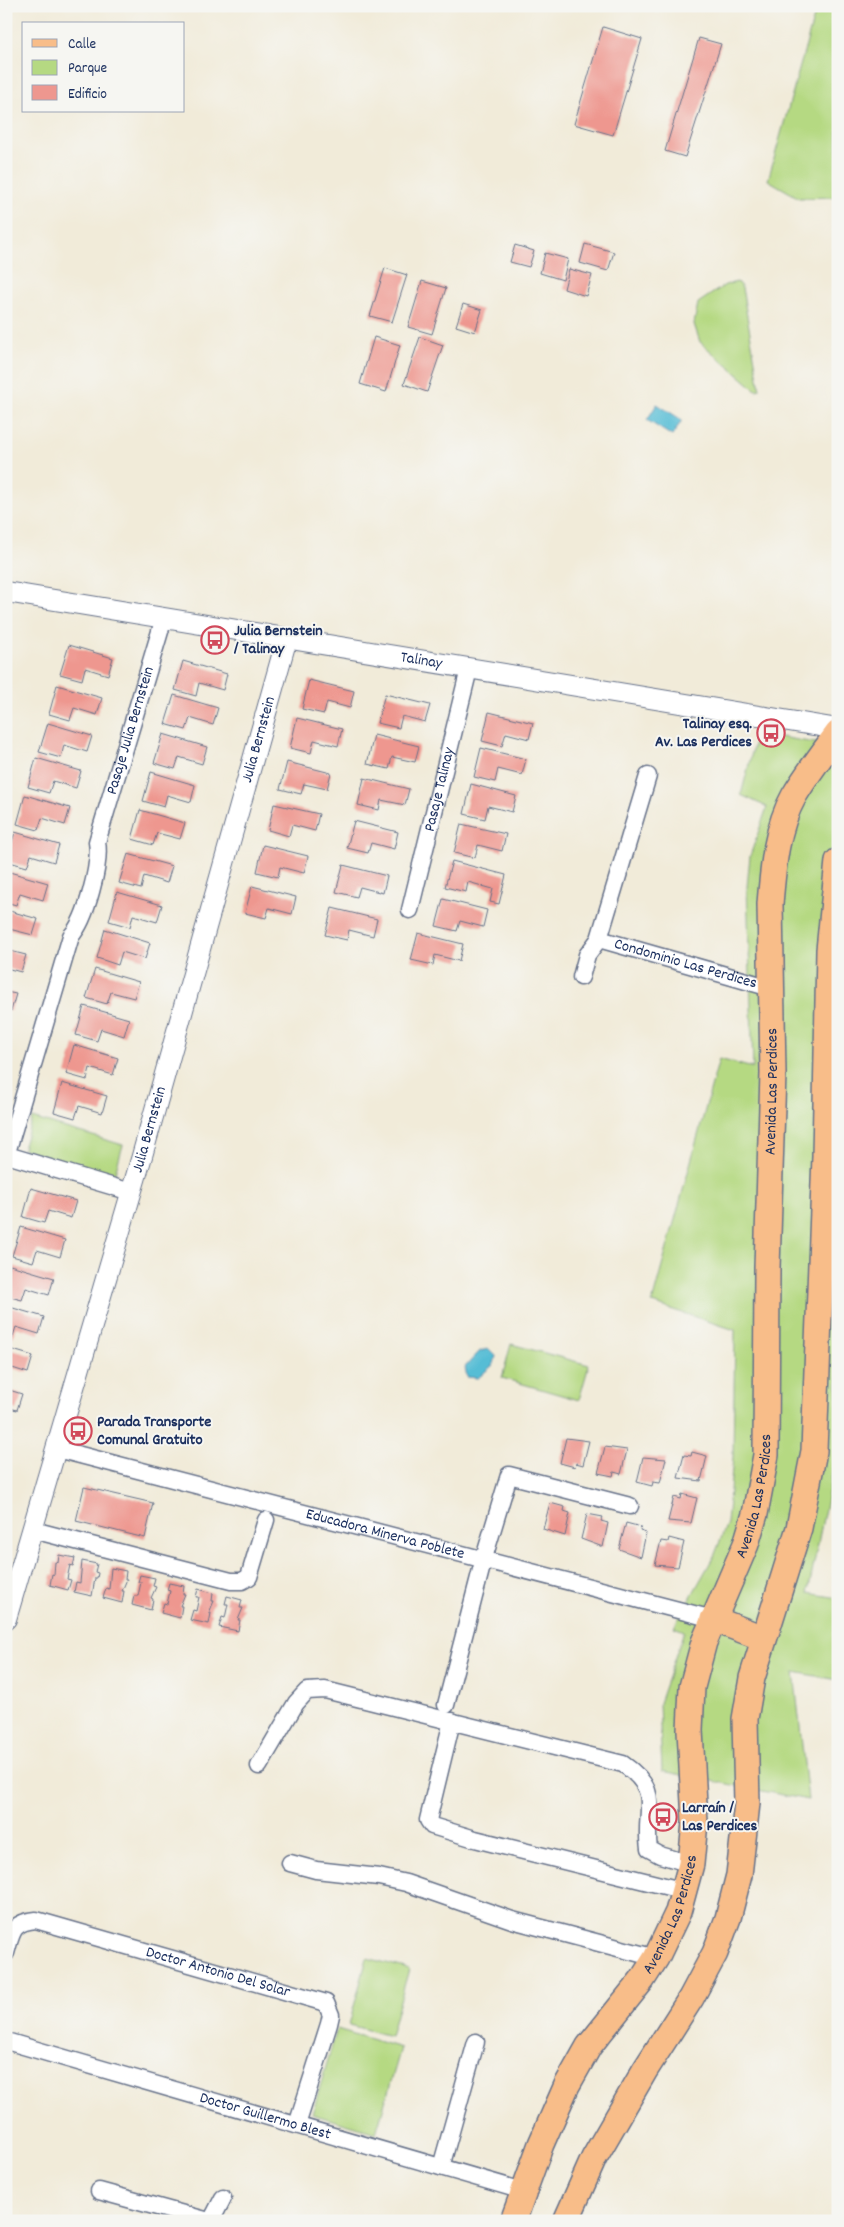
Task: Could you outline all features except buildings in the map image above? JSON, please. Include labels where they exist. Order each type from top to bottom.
[{"type":"main road","name":"Avenida Las Perdices","points":[[513,2221],[571,2077],[589,2046],[642,1980],[656,1958],[678,1912],[691,1864],[695,1822],[690,1710],[697,1664],[713,1618],[746,1544],[755,1514],[766,1455],[767,1268],[773,1073],[770,904],[778,841],[794,797],[838,733]]},
{"type":"main road","points":[[566,2221],[594,2158],[707,1968],[728,1918],[743,1850],[746,1804],[745,1719],[752,1678],[799,1528],[814,1451],[825,1156],[829,950],[838,861]]},
{"type":"main road","points":[[713,1618],[763,1638]]},
{"type":"street","name":"Talinay","points":[[6,592],[838,729]]},
{"type":"street","name":"Pasaje Julia Bernstein","points":[[6,1156],[71,936],[70,918],[77,893],[90,852],[97,842],[164,618]]},
{"type":"street","name":"Julia Bernstein","points":[[6,1619],[131,1192],[287,638]]},
{"type":"street","name":"Pasaje Talinay","points":[[410,910],[469,669]]},
{"type":"street","name":"Condominio Las Perdices","points":[[581,977],[586,955],[600,939],[648,776]]},
{"type":"street","name":"Condominio Las Perdices","points":[[600,939],[771,988]]},
{"type":"street","points":[[6,1156],[131,1192]]},
{"type":"street","name":"Educadora Minerva Poblete","points":[[57,1449],[713,1618]]},
{"type":"street","points":[[446,1705],[484,1558],[509,1475],[630,1506]]},
{"type":"street","points":[[33,1530],[231,1581],[242,1581],[249,1577],[266,1520]]},
{"type":"street","points":[[259,1766],[296,1703],[307,1691],[325,1690],[623,1764],[636,1773],[646,1784],[650,1796],[648,1850],[660,1856],[691,1864]]},
{"type":"street","points":[[452,1721],[428,1820],[432,1826],[475,1839],[685,1891]]},
{"type":"street","points":[[290,1863],[316,1870],[379,1877],[406,1883],[512,1920],[656,1958]]},
{"type":"street","name":"Doctor Antonio Del Solar","points":[[6,1953],[13,1929],[24,1921],[36,1920],[326,2003],[331,2015],[329,2024],[297,2125]]},
{"type":"street","name":"Doctor Guillermo Blest","points":[[6,2041],[524,2191]]},
{"type":"street","points":[[441,2167],[476,2042]]},
{"type":"street","points":[[99,2191],[210,2221],[223,2198]]},
{"type":"green space","points":[[817,6],[838,6],[838,197],[799,198],[768,180]]},
{"type":"green space","points":[[737,282],[742,288],[760,389],[756,390],[700,342],[694,324],[698,303],[725,285]]},
{"type":"green space","points":[[757,733],[815,743],[838,744],[838,1444],[808,1593],[838,1598],[838,1680],[794,1672],[808,1800],[662,1771],[659,1703],[684,1631],[674,1627],[715,1554],[727,1523],[733,1458],[735,1330],[652,1303],[719,1059],[753,1068],[747,887],[750,856],[767,807],[741,795]]},
{"type":"green space","points":[[32,1118],[123,1145],[114,1176],[23,1149]]},
{"type":"green space","points":[[511,1344],[589,1365],[579,1400],[502,1378]]},
{"type":"green space","points":[[367,1958],[409,1969],[390,2036],[349,2025]]},
{"type":"green space","points":[[337,2029],[401,2048],[376,2133],[312,2114]]},
{"type":"water","points":[[657,404],[682,420],[672,436],[647,420]]},
{"type":"water","points":[[489,1349],[496,1356],[494,1364],[478,1378],[467,1377],[465,1367],[480,1351]]},
{"type":"place","name":"Julia Bernstein / Talinay","points":[[215,640]]},
{"type":"place","name":"Talinay esq. Av. Las Perdices","points":[[771,733]]},
{"type":"place","name":"Parada Transporte Comunal Gratuito","points":[[78,1431]]},
{"type":"place","name":"Larraín / Las Perdices","points":[[663,1817]]}]
